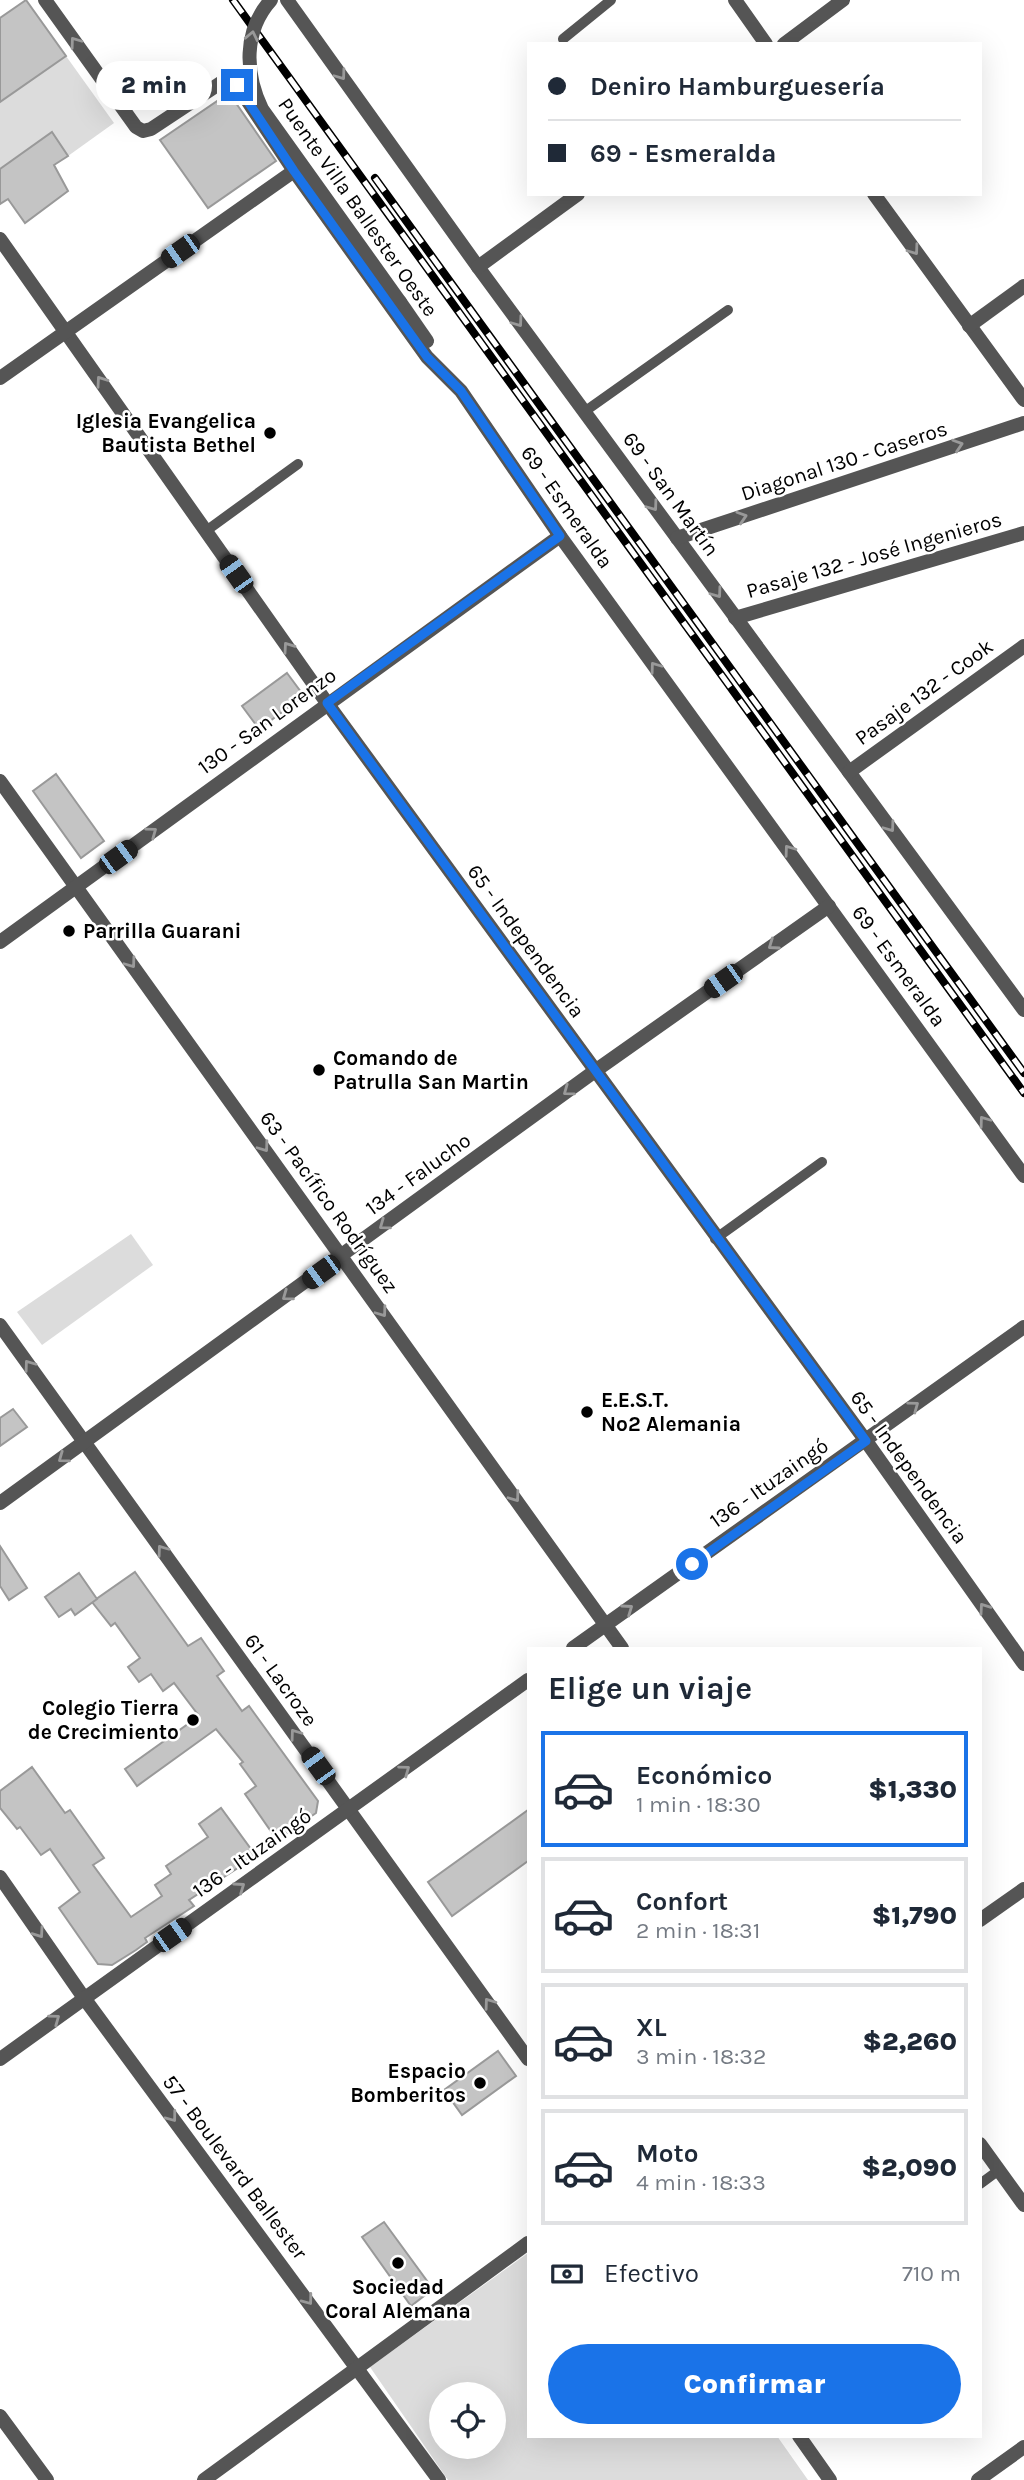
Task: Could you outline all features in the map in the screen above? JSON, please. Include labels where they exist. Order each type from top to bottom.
[{"type":"street","name":"69 - Esmeralda","points":[[45,0],[136,127],[143,131],[151,129],[231,80],[427,357],[461,391],[560,536],[1024,1176]]},
{"type":"street","name":"Puente Villa Ballester Oeste","points":[[271,0],[254,26],[249,50],[253,91],[262,109],[461,391]]},
{"type":"street","name":"69 - San Martín","points":[[287,0],[478,267],[1024,1010]]},
{"type":"street","points":[[735,0],[765,42]]},
{"type":"street","points":[[787,42],[843,0]]},
{"type":"street","points":[[0,378],[294,171]]},
{"type":"street","points":[[478,267],[575,196]]},
{"type":"street","points":[[875,196],[1024,400]]},
{"type":"street","name":"65 - Independencia","points":[[0,239],[327,703],[715,1239],[866,1441],[1024,1664]]},
{"type":"street","points":[[969,326],[1024,286]]},
{"type":"street","name":"Diagonal 130 - Caseros","points":[[677,538],[1024,424]]},
{"type":"street","name":"Pasaje 132 - José Ingenieros","points":[[735,618],[1024,533]]},
{"type":"street","name":"130 - San Lorenzo","points":[[0,942],[560,536]]},
{"type":"street","name":"Pasaje 132 - Cook","points":[[849,772],[1024,646]]},
{"type":"street","name":"63 - Pacífico Rodríguez","points":[[0,780],[621,1647]]},
{"type":"street","name":"134 - Falucho","points":[[0,1503],[595,1071],[829,906]]},
{"type":"street","name":"61 - Lacroze","points":[[0,1325],[527,2058]]},
{"type":"street","name":"136 - Ituzaingó","points":[[574,1647],[1024,1327]]},
{"type":"street","name":"136 - Ituzaingó","points":[[0,2059],[527,1681]]},
{"type":"street","name":"57 - Boulevard Ballester","points":[[0,1877],[84,1998],[439,2480]]},
{"type":"street","points":[[982,1919],[1024,1889]]},
{"type":"street","points":[[982,2147],[1024,2206]]},
{"type":"street","points":[[204,2480],[527,2244]]},
{"type":"street","points":[[0,2416],[47,2480]]},
{"type":"street","points":[[800,2438],[830,2480]]},
{"type":"street","points":[[978,2480],[1024,2447]]},
{"type":"lane","points":[[563,40],[611,0]]},
{"type":"lane","points":[[584,412],[728,310]]},
{"type":"lane","points":[[206,531],[298,464]]},
{"type":"lane","points":[[715,1239],[822,1162]]},
{"type":"lane","points":[[982,2183],[999,2170]]},
{"type":"shaded area","points":[[66,56],[114,123],[68,156],[52,132],[0,169],[0,102]]},
{"type":"shaded area","points":[[131,1234],[153,1265],[42,1345],[17,1312]]},
{"type":"shaded area","points":[[527,2254],[527,2438],[778,2438],[808,2480],[448,2480],[434,2459],[506,2459],[506,2382],[429,2382],[429,2452],[370,2367]]},
{"type":"building","points":[[26,0],[66,56],[0,102],[0,18]]},
{"type":"building","points":[[229,93],[276,161],[208,208],[160,140]]},
{"type":"building","points":[[52,132],[68,156],[54,165],[68,191],[25,223],[8,199],[0,204],[0,169]]},
{"type":"building","points":[[287,673],[304,696],[259,729],[242,706]]},
{"type":"building","points":[[56,774],[104,841],[81,858],[33,791]]},
{"type":"building","points":[[13,1409],[27,1427],[0,1446],[0,1418]]},
{"type":"building","points":[[0,1546],[27,1588],[9,1600],[0,1586]]},
{"type":"building","points":[[135,1572],[188,1646],[201,1638],[224,1671],[217,1676],[242,1711],[249,1706],[318,1801],[316,1813],[277,1840],[245,1794],[256,1786],[240,1764],[243,1762],[216,1729],[137,1786],[125,1769],[199,1716],[174,1683],[163,1691],[151,1674],[139,1682],[128,1667],[140,1658],[115,1623],[111,1626],[92,1602]]},
{"type":"building","points":[[79,1573],[97,1599],[75,1615],[71,1609],[59,1617],[45,1597]]},
{"type":"building","points":[[32,1767],[65,1813],[70,1810],[104,1858],[93,1865],[131,1917],[162,1896],[155,1885],[171,1874],[166,1866],[208,1837],[199,1824],[221,1808],[256,1856],[189,1900],[194,1906],[145,1938],[147,1942],[136,1950],[112,1965],[98,1964],[59,1908],[80,1892],[50,1849],[41,1855],[20,1827],[17,1829],[0,1808],[0,1791]]},
{"type":"building","points":[[527,1811],[527,1862],[452,1916],[428,1882]]},
{"type":"building","name":"Espacio Bomberitos","points":[[498,2051],[516,2076],[462,2115],[444,2090]]},
{"type":"building","name":"Sociedad Coral Alemana","points":[[384,2222],[433,2289],[411,2306],[362,2237]]},
{"type":"railway","points":[[233,0],[1024,1093]]},
{"type":"railway","points":[[375,178],[1024,1073]]},
{"type":"place","name":"Iglesia Evangelica Bautista Bethel","points":[[270,433]]},
{"type":"place","name":"Parrilla Guarani","points":[[69,931]]},
{"type":"place","name":"Comando de Patrulla San Martin","points":[[319,1070]]},
{"type":"place","name":"E.E.S.T. Nº2 Alemania","points":[[587,1412]]},
{"type":"place","name":"Colegio Tierra de Crecimiento","points":[[193,1720]]},
{"type":"place","name":"Espacio Bomberitos","points":[[480,2083]]},
{"type":"place","name":"Sociedad Coral Alemana","points":[[398,2263]]},
{"type":"route","points":[[237,85],[294,171],[427,357],[461,391],[560,536],[327,703],[715,1239],[866,1441],[692,1564]]}]
